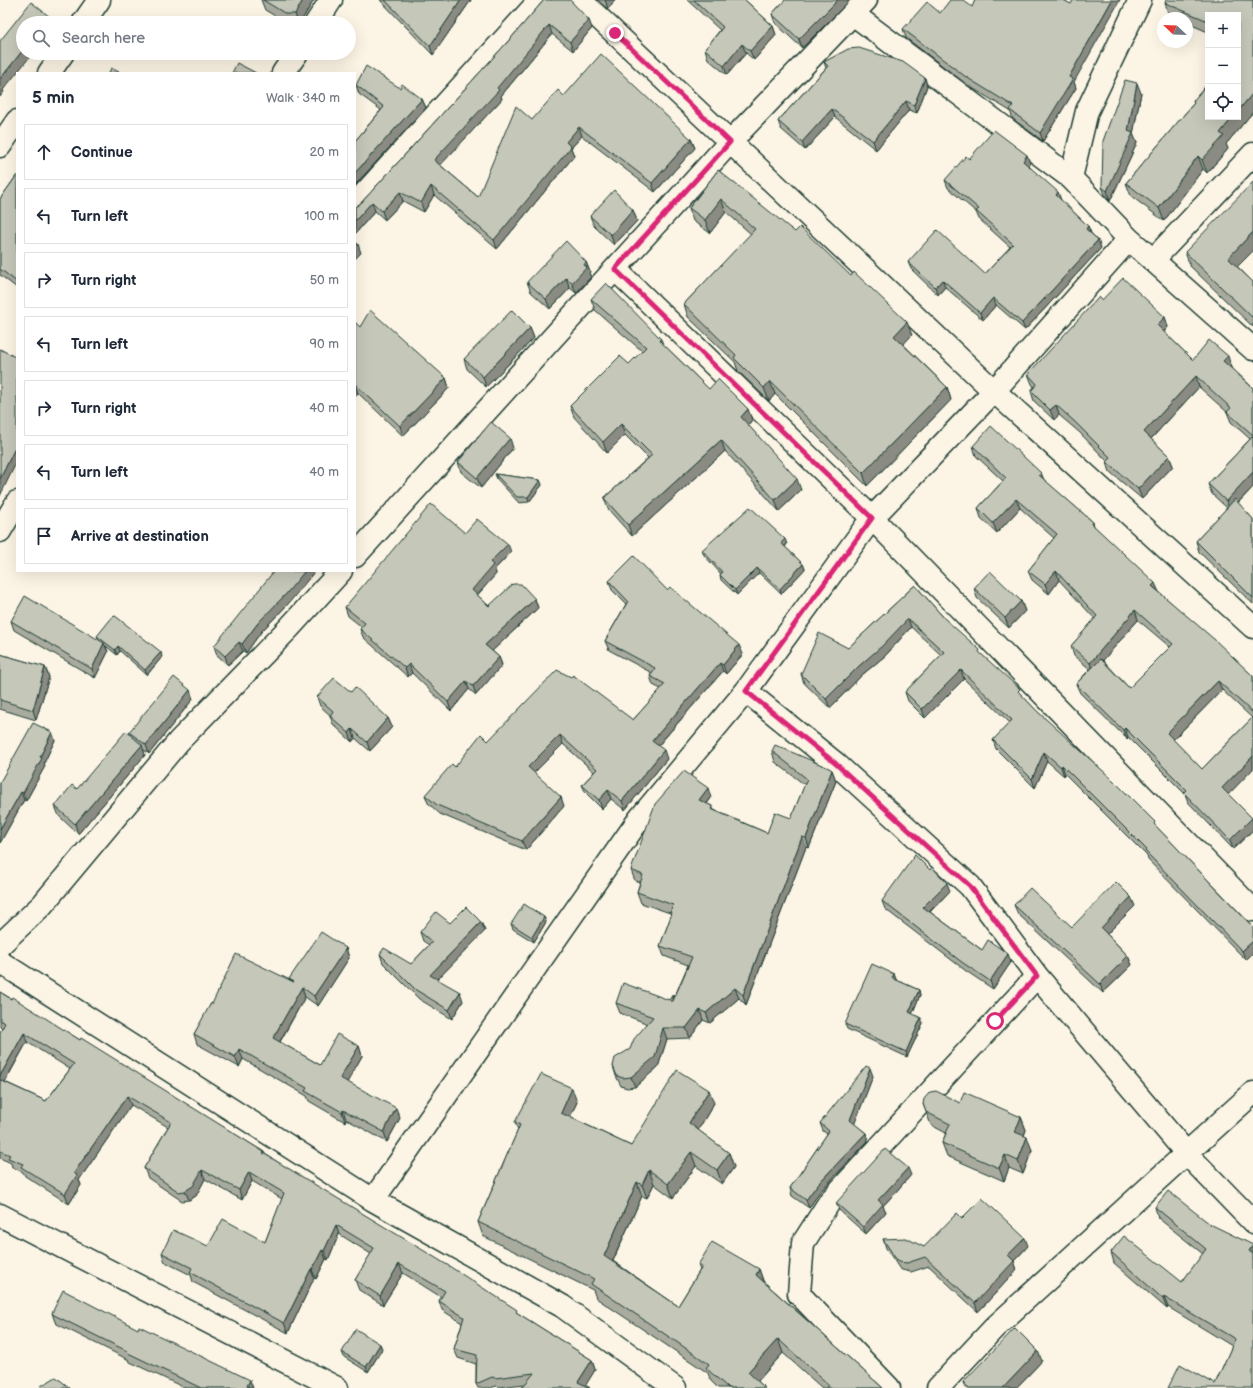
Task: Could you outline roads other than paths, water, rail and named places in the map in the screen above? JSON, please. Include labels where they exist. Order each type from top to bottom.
[{"type":"street","points":[[89,16],[99,0]]},
{"type":"street","points":[[321,16],[331,0]]},
{"type":"street","points":[[356,203],[540,0]]},
{"type":"street","points":[[580,0],[994,391],[1253,627]]},
{"type":"street","points":[[1071,178],[1087,112],[1140,0]]},
{"type":"street","points":[[356,555],[730,142],[861,4],[1071,178],[1129,239],[1253,349]]},
{"type":"street","points":[[51,72],[58,60]]},
{"type":"street","points":[[284,72],[292,60]]},
{"type":"street","points":[[0,146],[16,122]]},
{"type":"street","points":[[1153,260],[1253,154]]},
{"type":"street","points":[[373,1200],[640,818],[746,691],[872,518],[994,391],[1129,239]]},
{"type":"street","points":[[615,269],[872,518],[1253,910]]},
{"type":"street","points":[[0,531],[16,504]]},
{"type":"street","points":[[0,946],[42,904],[179,741],[289,628],[340,572]]},
{"type":"street","points":[[746,691],[835,763],[970,886],[1037,976],[1187,1154],[1253,1222]]},
{"type":"street","points":[[0,962],[373,1200],[562,1306],[676,1388]]},
{"type":"street","points":[[889,1388],[799,1294],[803,1243],[830,1201],[1037,976]]},
{"type":"street","points":[[938,1388],[995,1327],[1253,1093]]},
{"type":"street","points":[[0,1215],[337,1388]]}]
